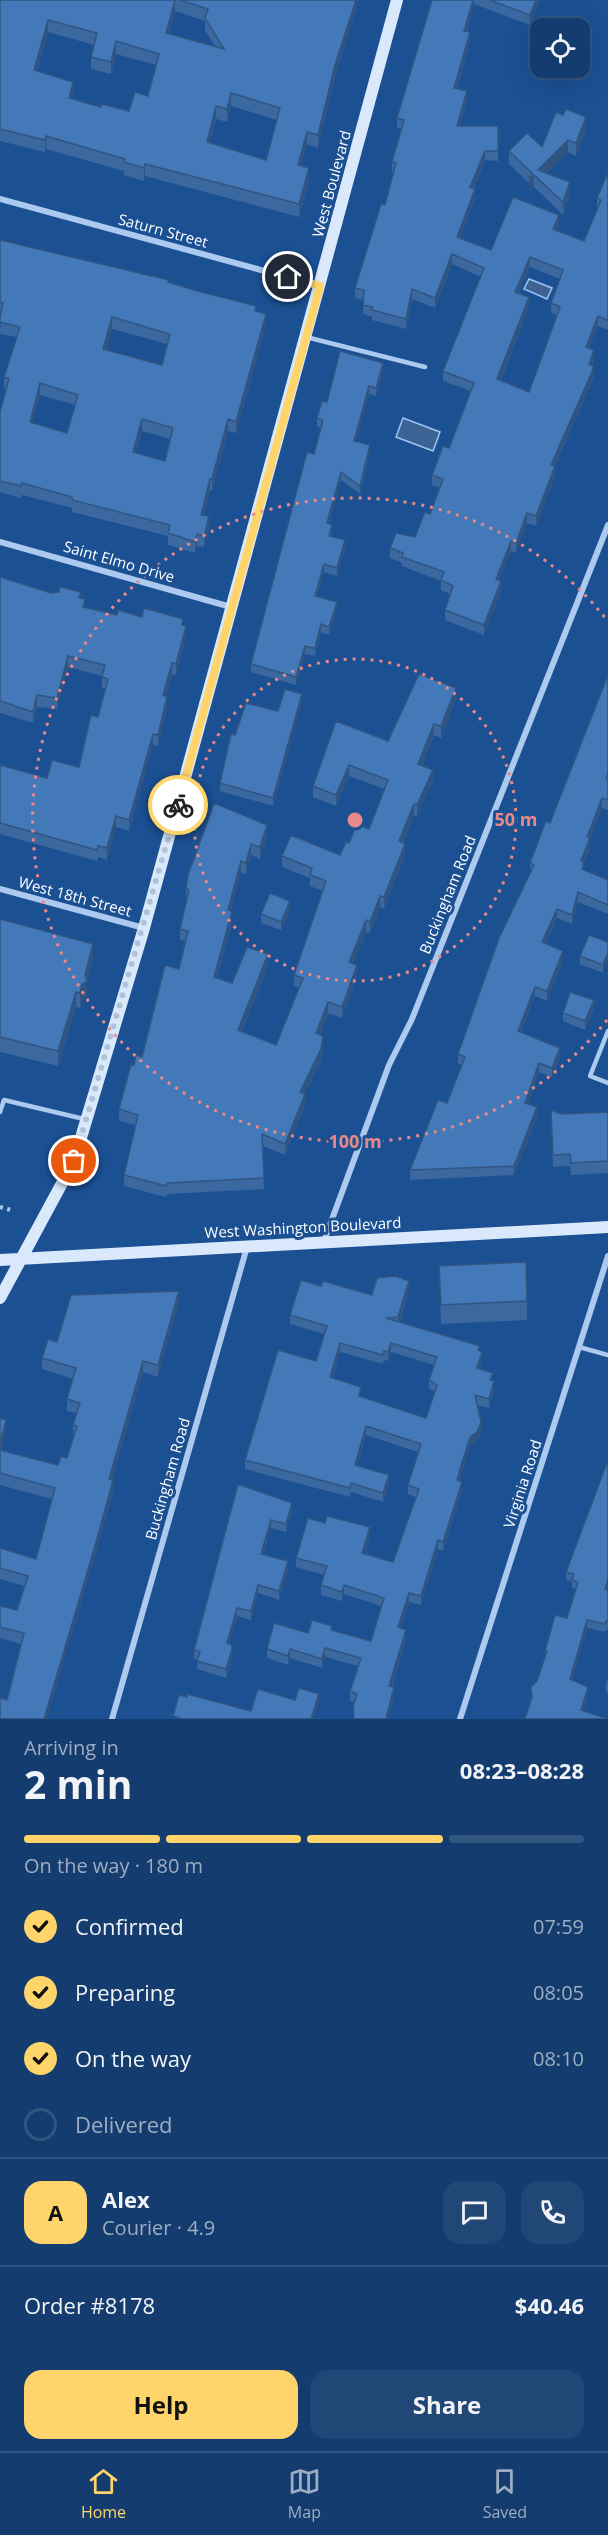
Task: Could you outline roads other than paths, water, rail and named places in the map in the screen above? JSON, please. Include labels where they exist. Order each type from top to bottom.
[{"type":"street","name":"West Boulevard","points":[[0,1298],[74,1161],[87,1120],[144,928],[397,0]]},
{"type":"street","name":"Saturn Street","points":[[0,198],[320,286]]},
{"type":"street","name":"Buckingham Road","points":[[324,1241],[389,1065],[412,1019],[608,525]]},
{"type":"street","name":"Saint Elmo Drive","points":[[0,542],[232,607]]},
{"type":"street","name":"West 18th Street","points":[[0,889],[144,928]]},
{"type":"street","name":"West Washington Boulevard","points":[[0,1260],[608,1227]]},
{"type":"street","name":"Buckingham Road","points":[[112,1719],[247,1246]]},
{"type":"street","name":"Virginia Road","points":[[460,1719],[608,1256]]},
{"type":"lane","points":[[306,337],[425,367]]},
{"type":"lane","points":[[608,1031],[590,1076],[608,1083]]},
{"type":"lane","points":[[0,1112],[4,1100],[87,1120]]},
{"type":"lane","points":[[579,1347],[608,1355]]},
{"type":"water","points":[[529,279],[552,288],[547,299],[524,289]]},
{"type":"water","points":[[403,418],[440,432],[433,451],[396,437]]}]
